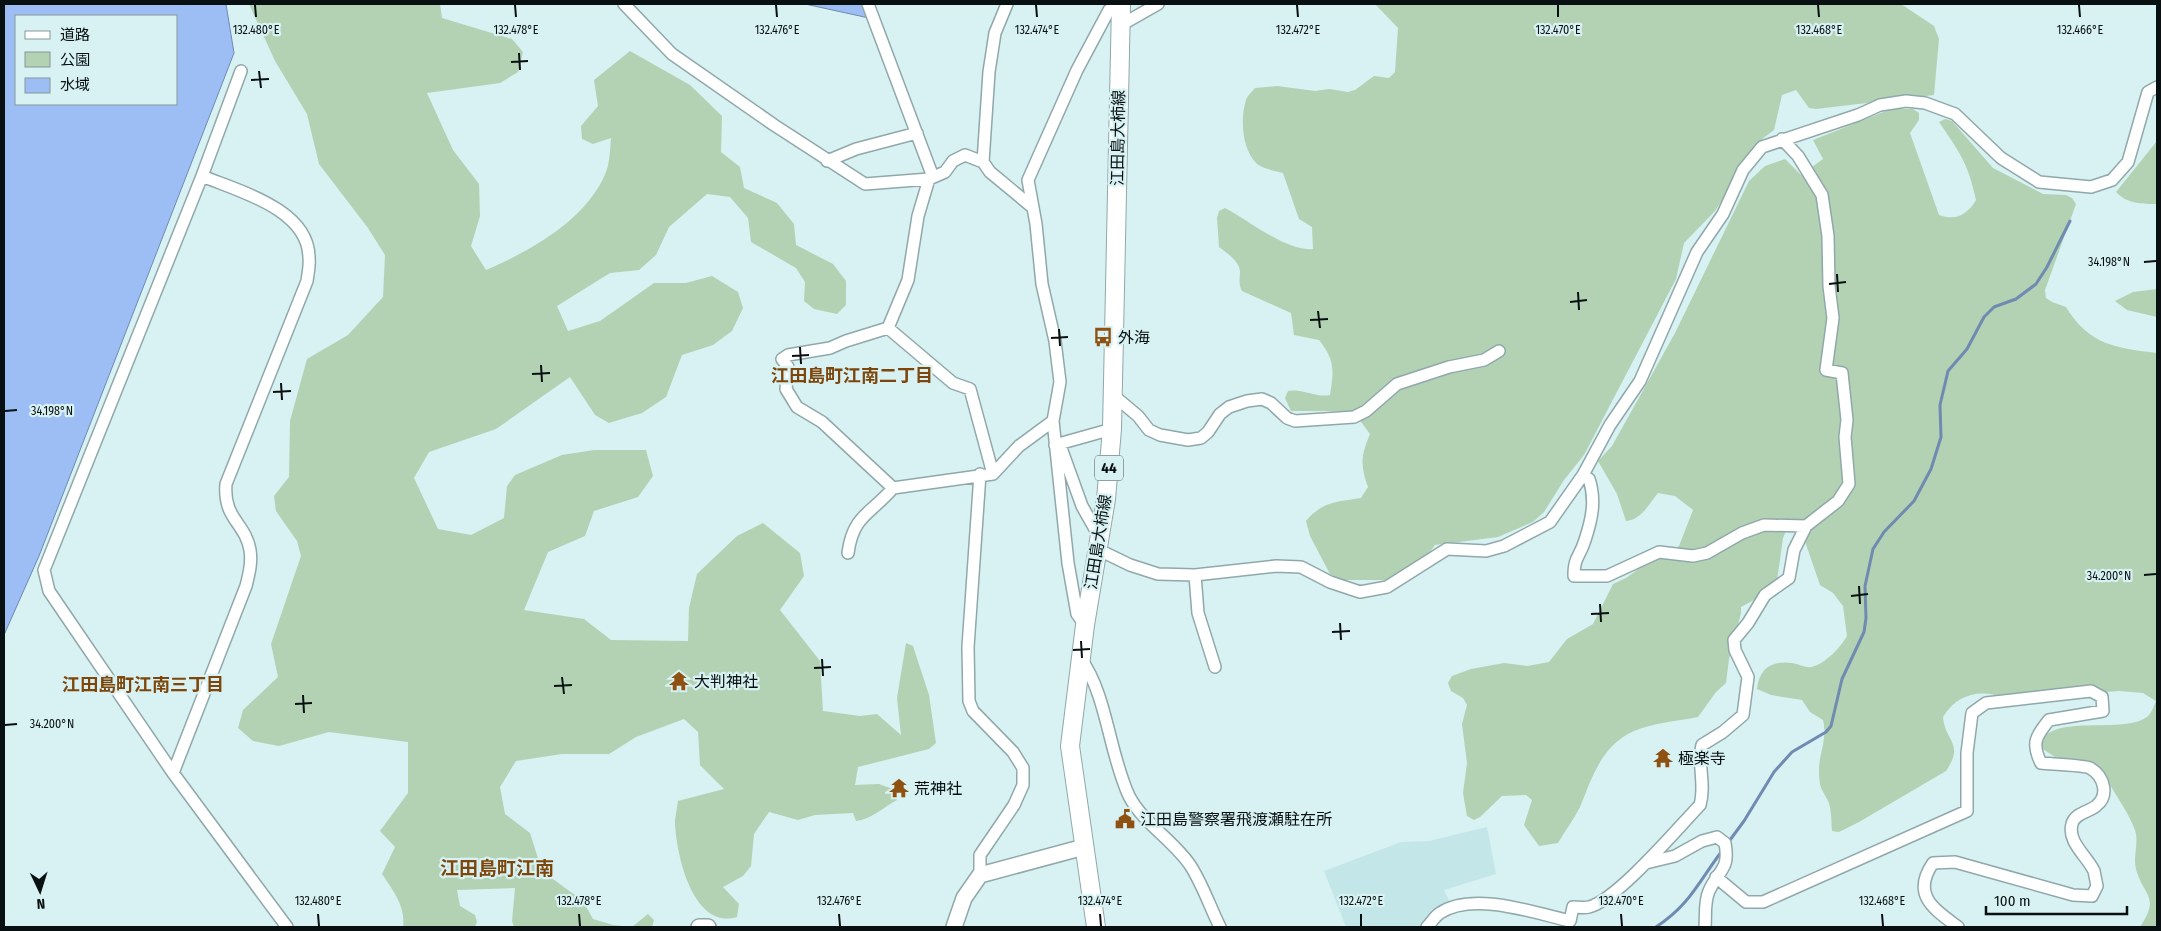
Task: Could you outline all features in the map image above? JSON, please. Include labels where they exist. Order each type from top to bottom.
[{"type":"main road","name":"江田島大柿線","points":[[1096,927],[1070,746],[1085,626],[1106,499],[1112,429],[1121,25],[1119,4]]},
{"type":"main road","points":[[954,927],[964,898],[980,875],[1084,847]]},
{"type":"main road","points":[[699,927],[708,927]]},
{"type":"street","points":[[624,4],[672,54],[827,161],[865,184],[931,178],[945,172],[953,161],[964,155],[983,162],[990,172],[1031,206]]},
{"type":"street","points":[[868,4],[917,133],[931,178],[918,216],[908,280],[888,328]]},
{"type":"street","points":[[983,162],[989,72],[995,34],[1007,4]]},
{"type":"street","points":[[1085,626],[1077,614],[1068,563],[1058,445],[1053,421],[1060,382],[1055,341],[1042,284],[1036,224],[1031,206],[1028,180],[1077,70],[1109,10],[1119,4]]},
{"type":"street","points":[[1121,25],[1158,4]]},
{"type":"street","points":[[241,71],[202,176],[45,561],[44,570],[49,592],[173,773],[287,927]]},
{"type":"street","points":[[1058,445],[1098,543],[1130,565],[1158,574],[1195,574],[1276,566],[1301,567],[1330,582],[1360,592],[1387,587],[1447,549],[1486,551],[1504,546],[1550,522],[1583,475],[1610,425],[1640,381],[1698,252],[1723,214],[1743,170],[1762,147],[1880,105],[1906,100],[1925,103],[1955,114],[2002,158],[2026,176],[2039,182],[2091,187],[2112,180],[2128,162],[2148,92],[2157,87]]},
{"type":"street","points":[[827,161],[856,149],[917,133]]},
{"type":"street","points":[[1427,927],[1440,913],[1465,903],[1485,903],[1570,921],[1573,907],[1589,906],[1609,896],[1645,863],[1700,805],[1704,792],[1699,755],[1702,745],[1723,732],[1743,715],[1748,692],[1748,677],[1735,650],[1734,640],[1748,623],[1765,595],[1789,578],[1794,550],[1806,526],[1838,501],[1848,484],[1845,437],[1847,420],[1842,373],[1826,370],[1833,318],[1828,236],[1822,195],[1798,156],[1782,139]]},
{"type":"street","points":[[173,773],[246,586],[251,568],[250,549],[244,535],[227,508],[226,484],[307,281],[310,256],[294,222],[278,208],[202,176]]},
{"type":"street","points":[[888,328],[953,383],[970,389],[993,474]]},
{"type":"street","points":[[888,328],[846,340],[830,348],[788,355],[782,360],[788,367],[786,388],[797,407],[822,422],[893,488]]},
{"type":"street","points":[[1113,395],[1138,416],[1149,430],[1160,435],[1188,440],[1201,438],[1208,432],[1220,414],[1229,407],[1247,401],[1262,399],[1271,403],[1286,418],[1295,421],[1354,417],[1366,411],[1398,384],[1449,367],[1484,360],[1499,352]]},
{"type":"street","points":[[848,552],[850,534],[861,517],[881,501],[893,488],[980,474],[993,474],[1019,446],[1053,421]]},
{"type":"street","points":[[1058,445],[1112,429]]},
{"type":"street","points":[[980,474],[968,647],[969,701],[973,711],[1013,752],[1023,768],[1023,785],[1014,805],[980,854],[980,875]]},
{"type":"street","points":[[1583,475],[1589,479],[1594,502],[1585,541],[1574,561],[1574,576],[1607,576],[1658,552],[1693,556],[1707,553],[1742,532],[1764,525],[1806,526]]},
{"type":"street","points":[[1195,574],[1198,613],[1215,667]]},
{"type":"street","points":[[1081,658],[1091,673],[1115,757],[1130,797],[1147,820],[1190,865],[1220,927]]},
{"type":"street","points":[[1716,877],[1746,902],[1763,902],[1967,811],[1967,753],[1972,713],[1986,703],[2091,691],[2102,697],[2103,711],[2049,720],[2038,734],[2034,750],[2040,763],[2090,768],[2099,778],[2105,789],[2103,799],[2094,808],[2079,815],[2072,822],[2072,836],[2093,870],[2098,886],[2092,896],[2073,895],[1955,862],[1933,863],[1926,873],[1925,896],[1934,909],[1958,927]]},
{"type":"street","points":[[1645,863],[1675,856],[1702,841],[1717,838],[1725,843],[1728,858],[1708,893],[1705,927]]},
{"type":"shaded area","points":[[1487,827],[1496,874],[1444,890],[1450,903],[1424,927],[1346,927],[1324,871],[1401,842],[1429,841]]},
{"type":"green space","points":[[249,4],[440,4],[442,18],[512,39],[523,52],[518,72],[500,83],[427,93],[453,150],[479,184],[480,216],[471,246],[486,270],[521,253],[555,232],[585,205],[597,189],[606,172],[611,138],[593,144],[582,139],[581,126],[598,106],[594,80],[630,51],[690,85],[722,116],[721,152],[740,167],[744,188],[777,203],[794,224],[796,245],[833,264],[846,281],[846,305],[837,314],[814,309],[804,301],[805,282],[796,268],[751,242],[748,218],[730,197],[707,194],[669,227],[656,255],[639,270],[610,273],[557,306],[568,331],[600,321],[654,283],[686,283],[712,276],[738,292],[743,308],[732,331],[713,345],[682,355],[666,397],[642,413],[609,423],[595,415],[570,377],[496,429],[429,452],[414,478],[438,529],[471,535],[504,518],[507,486],[515,475],[562,455],[594,450],[646,450],[653,476],[638,497],[594,511],[585,536],[548,552],[524,610],[584,619],[611,640],[688,641],[689,608],[697,574],[737,536],[763,523],[800,553],[804,576],[780,610],[820,661],[823,711],[860,716],[877,714],[901,735],[897,698],[906,643],[913,646],[929,695],[936,743],[929,749],[858,767],[855,785],[879,784],[893,789],[897,800],[866,818],[856,821],[853,813],[815,815],[798,820],[769,812],[754,834],[751,866],[743,876],[723,887],[739,904],[737,917],[721,918],[708,912],[689,885],[678,850],[675,820],[678,801],[724,789],[700,765],[698,732],[684,719],[636,737],[609,754],[562,754],[516,761],[500,787],[505,814],[530,833],[542,871],[583,901],[593,919],[613,925],[632,927],[514,927],[512,921],[515,888],[457,890],[460,906],[475,915],[477,922],[475,927],[403,927],[401,906],[382,874],[395,847],[380,831],[408,793],[408,742],[329,732],[279,746],[253,741],[238,728],[243,710],[278,677],[271,644],[301,556],[297,541],[276,511],[274,496],[289,477],[290,421],[307,359],[348,335],[383,297],[385,255],[368,228],[319,164],[307,114],[275,61]]},
{"type":"green space","points":[[1375,4],[1901,4],[1934,26],[1939,39],[1934,95],[1816,109],[1809,108],[1796,90],[1782,95],[1774,130],[1762,139],[1715,211],[1684,243],[1676,279],[1584,455],[1564,480],[1544,512],[1533,522],[1498,537],[1435,545],[1421,564],[1388,580],[1343,580],[1330,574],[1310,536],[1306,521],[1312,514],[1325,506],[1361,498],[1368,487],[1363,460],[1370,434],[1356,415],[1342,411],[1291,411],[1285,398],[1288,391],[1330,395],[1332,379],[1331,360],[1319,340],[1294,335],[1291,313],[1242,291],[1239,267],[1219,247],[1217,218],[1219,211],[1225,208],[1280,241],[1303,249],[1313,249],[1312,227],[1299,219],[1283,173],[1266,169],[1257,164],[1248,151],[1243,125],[1246,100],[1255,88],[1277,86],[1315,91],[1329,89],[1348,92],[1355,90],[1374,76],[1389,78],[1395,72],[1398,28]]},
{"type":"green space","points":[[1891,109],[1913,109],[1919,113],[1919,120],[1910,133],[1939,215],[1956,217],[1969,210],[1976,200],[1970,177],[1962,159],[1939,122],[1945,119],[1952,121],[1993,168],[2043,194],[2066,195],[2072,198],[2076,204],[2045,290],[2046,298],[2066,307],[2084,330],[2094,337],[2116,346],[2157,353],[2157,927],[2140,927],[2146,917],[2150,902],[2136,869],[2136,834],[2126,811],[2100,769],[2055,757],[2040,747],[2045,736],[2056,729],[2071,726],[2124,724],[2138,721],[2149,715],[2156,701],[2143,693],[2119,691],[2007,699],[1989,694],[1980,694],[1963,698],[1949,709],[1943,717],[1944,725],[1954,748],[1954,754],[1946,771],[1859,822],[1839,832],[1832,831],[1829,802],[1821,788],[1819,779],[1824,734],[1823,720],[1810,712],[1802,700],[1771,695],[1757,689],[1760,676],[1767,667],[1785,662],[1812,667],[1832,654],[1847,636],[1843,606],[1833,593],[1820,585],[1801,530],[1789,524],[1783,538],[1777,581],[1767,593],[1741,607],[1729,659],[1726,683],[1716,692],[1698,717],[1641,728],[1623,737],[1613,745],[1594,773],[1580,807],[1558,843],[1539,846],[1524,825],[1532,800],[1526,795],[1502,796],[1480,817],[1474,820],[1467,816],[1463,793],[1467,763],[1462,724],[1467,705],[1463,698],[1451,691],[1448,683],[1452,676],[1471,669],[1504,663],[1527,666],[1549,662],[1567,639],[1593,624],[1613,584],[1626,578],[1651,560],[1679,546],[1693,510],[1675,496],[1658,493],[1640,515],[1626,521],[1617,494],[1598,461],[1612,446],[1675,333],[1749,181],[1765,166],[1785,159],[1801,175],[1823,159],[1813,140]]},
{"type":"green space","points":[[2157,141],[2157,204],[2130,201],[2120,196],[2116,192]]},
{"type":"green space","points":[[2157,289],[2157,317],[2127,310],[2115,301],[2133,292]]},
{"type":"green space","points":[[648,914],[654,920],[652,927],[632,927]]},
{"type":"water","points":[[4,4],[226,4],[234,53],[39,556],[4,635]]},
{"type":"water","points":[[805,4],[864,4],[869,18]]},
{"type":"waterway","points":[[1727,844],[1744,821],[1774,772],[1792,752],[1826,732],[1831,726],[1842,679],[1864,632],[1866,618],[1865,586],[1873,549],[1884,532],[1914,501],[1931,469],[1941,437],[1940,405],[1948,371],[1967,349],[1984,317],[1994,307],[2016,299],[2036,284],[2047,267],[2070,221]]},
{"type":"waterway","points":[[1656,927],[1668,919],[1686,901],[1722,851]]},
{"type":"place","name":"外海","points":[[1103,337]]},
{"type":"place","name":"大判神社","points":[[679,681]]},
{"type":"place","name":"極楽寺","points":[[1663,758]]},
{"type":"place","name":"荒神社","points":[[899,788]]},
{"type":"place","name":"江田島警察署飛渡瀬駐在所","points":[[1125,819]]},
{"type":"district","name":"江田島町江南二丁目","points":[[852,376]]},
{"type":"district","name":"江田島町江南三丁目","points":[[143,685]]},
{"type":"district","name":"江田島町江南","points":[[497,868]]}]
